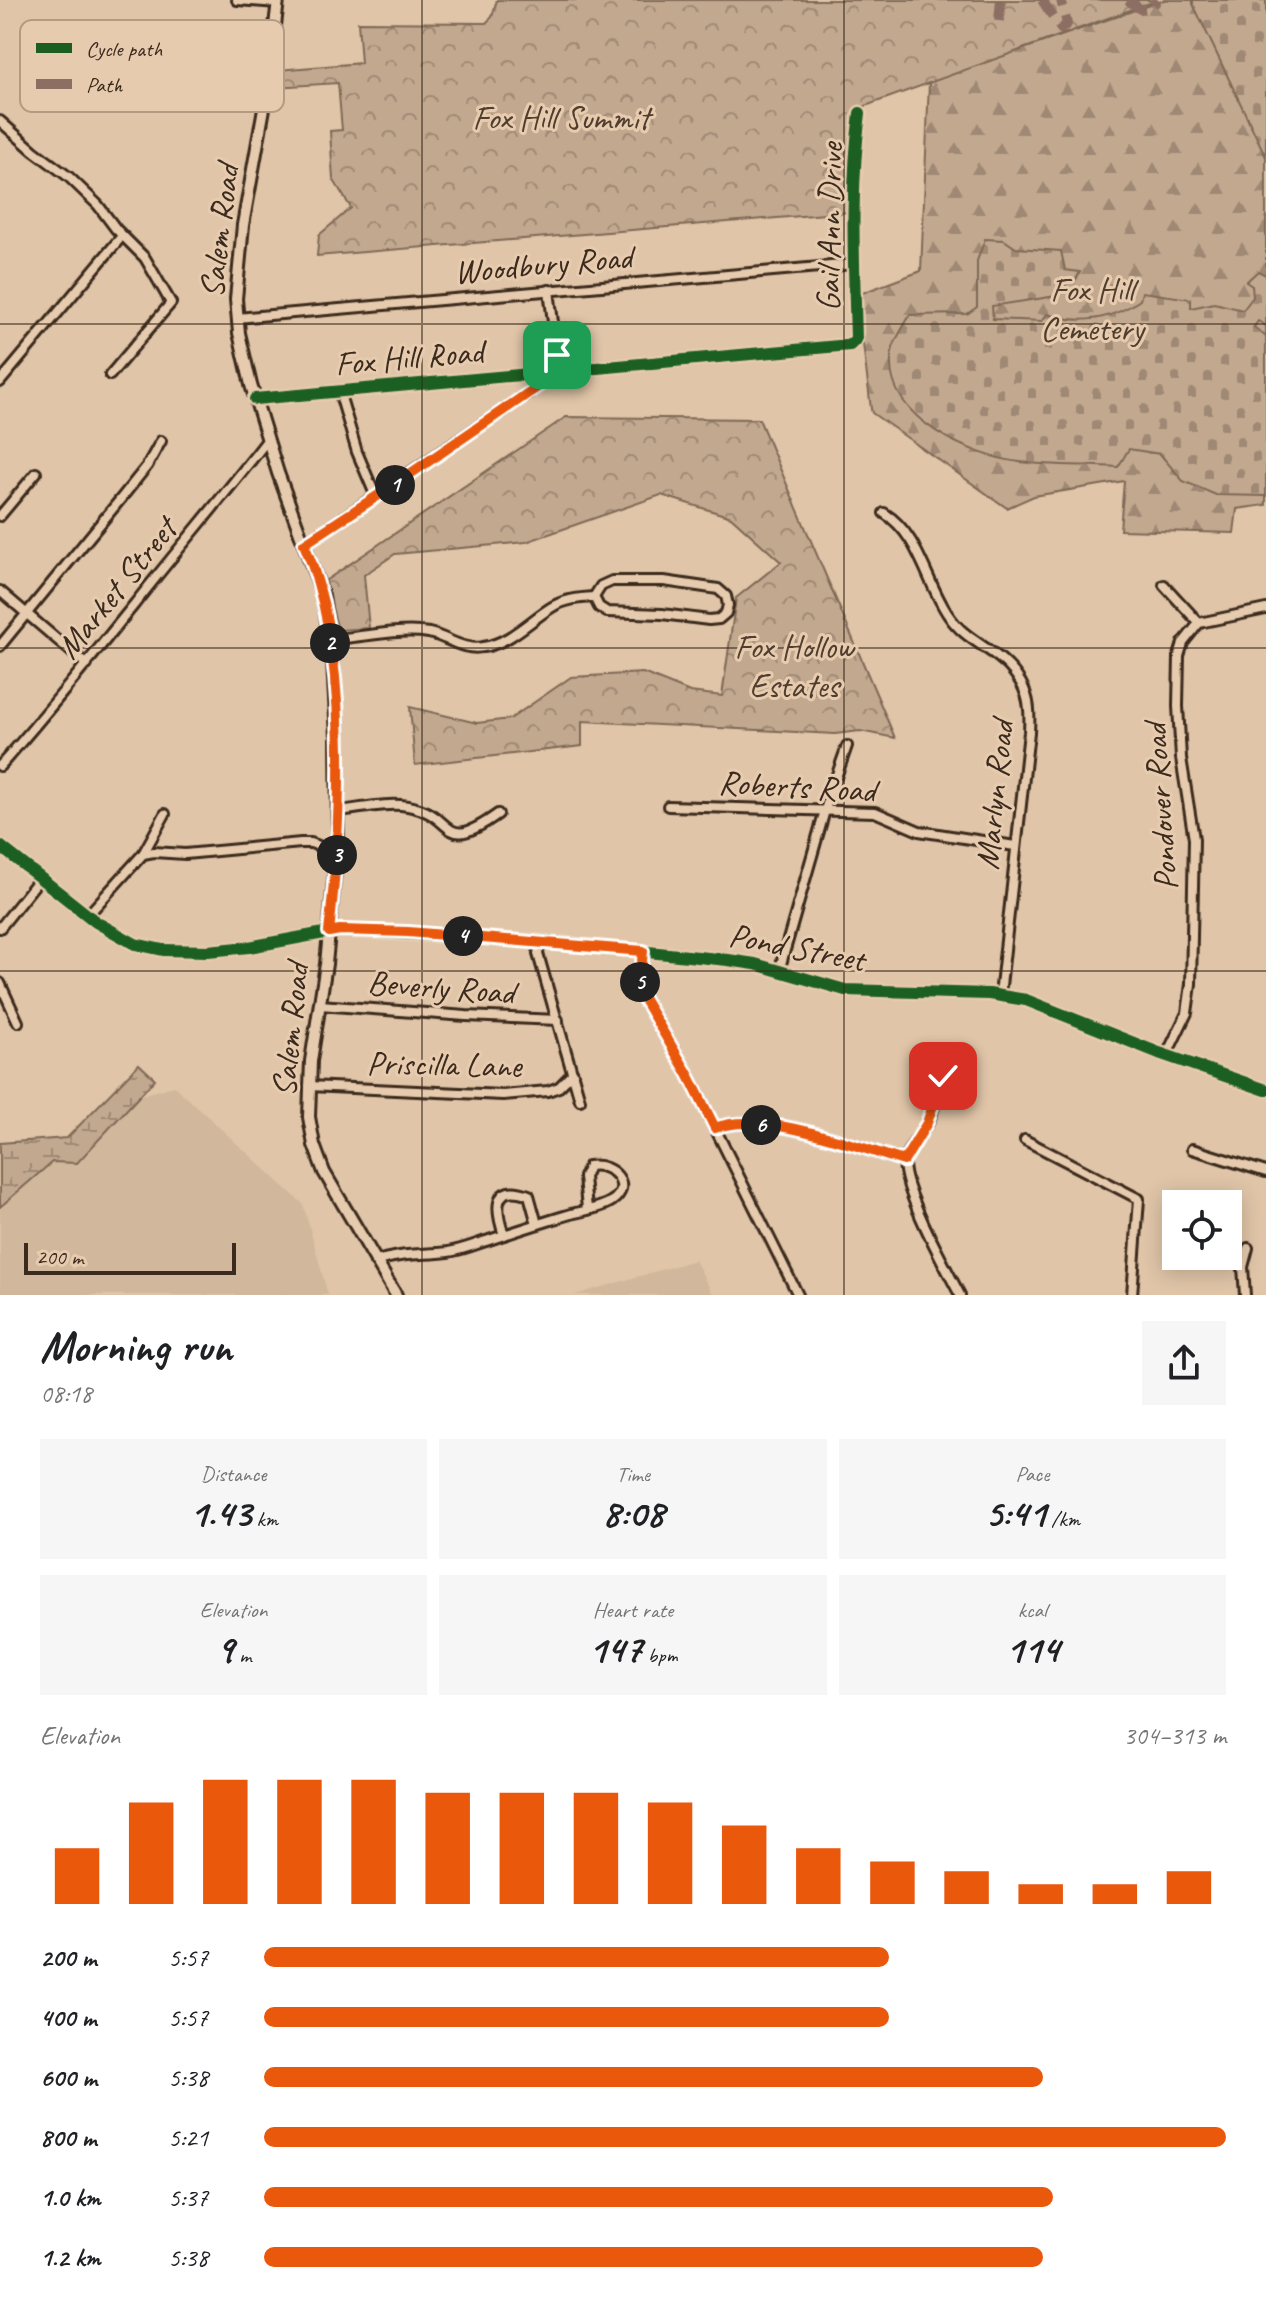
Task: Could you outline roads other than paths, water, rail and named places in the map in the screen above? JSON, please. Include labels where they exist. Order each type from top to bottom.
[{"type":"main road","name":"Salem Road","points":[[264,112],[243,225],[237,318],[255,399],[323,596],[335,690],[337,853],[309,1086],[309,1117],[317,1156],[340,1203],[396,1295]]},
{"type":"street","points":[[237,0],[278,2]]},
{"type":"street","name":"Gail Ann Drive","points":[[854,342],[855,162],[860,113]]},
{"type":"street","points":[[1,125],[82,189],[145,258],[171,303],[110,375]]},
{"type":"street","points":[[0,382],[122,236]]},
{"type":"street","name":"Woodbury Road","points":[[237,318],[854,264]]},
{"type":"street","points":[[304,544],[543,383],[556,365],[557,346],[549,290]]},
{"type":"street","name":"Fox Hill Road","points":[[255,399],[850,345],[854,342]]},
{"type":"street","points":[[339,391],[357,452],[376,497]]},
{"type":"street","name":"Market Street","points":[[0,766],[87,665],[268,439]]},
{"type":"street","points":[[0,646],[147,466],[161,441]]},
{"type":"street","points":[[0,516],[36,473]]},
{"type":"street","name":"Marlyn Road","points":[[884,513],[904,529],[953,622],[1004,659],[1026,692],[1029,732],[1000,995]]},
{"type":"street","points":[[612,581],[664,581],[718,589],[726,596],[728,605],[726,613],[719,619],[709,620],[607,612],[599,607],[594,597],[601,586],[612,581]]},
{"type":"street","points":[[1164,585],[1199,623],[1266,609]]},
{"type":"street","points":[[0,591],[87,665]]},
{"type":"street","points":[[330,640],[421,633],[464,646],[484,647],[512,636],[553,607],[571,599],[594,597]]},
{"type":"street","name":"Pondover Road","points":[[1166,1056],[1185,1017],[1191,992],[1194,839],[1181,758],[1178,672],[1183,643],[1199,623]]},
{"type":"street","points":[[779,971],[825,810],[847,746]]},
{"type":"street","points":[[338,811],[404,805],[437,818],[455,833],[462,834],[475,830],[498,814]]},
{"type":"street","name":"Roberts Road","points":[[668,806],[875,812],[919,831],[1015,846]]},
{"type":"street","points":[[87,916],[143,854],[165,814]]},
{"type":"street","points":[[143,854],[185,854],[301,843],[311,843],[337,853]]},
{"type":"street","name":"Pond Street","points":[[0,846],[87,916],[135,944],[176,952],[249,947],[340,930],[540,941],[728,960],[845,990],[1000,995],[1050,1009],[1166,1056],[1266,1090]]},
{"type":"street","points":[[0,928],[40,878]]},
{"type":"street","points":[[540,941],[538,954],[580,1100]]},
{"type":"street","points":[[643,951],[640,990],[643,998],[688,1074],[798,1295]]},
{"type":"street","points":[[0,983],[18,1022]]},
{"type":"street","name":"Beverly Road","points":[[320,1005],[558,1020]]},
{"type":"street","name":"Priscilla Lane","points":[[309,1086],[503,1095],[548,1091],[559,1087],[573,1073]]},
{"type":"street","points":[[943,1076],[927,1123],[904,1161],[903,1169],[909,1189],[960,1295]]},
{"type":"street","points":[[715,1128],[739,1122],[797,1130],[904,1161]]},
{"type":"street","points":[[1025,1140],[1139,1199],[1132,1295]]},
{"type":"street","points":[[1192,1149],[1266,1172]]},
{"type":"street","points":[[375,1262],[393,1256],[451,1252],[537,1224],[587,1209],[612,1201],[620,1192],[620,1180],[614,1170],[600,1164],[589,1166],[584,1177],[587,1209]]},
{"type":"street","points":[[504,1235],[496,1210],[500,1199],[510,1193],[529,1195],[537,1224]]},
{"type":"street","points":[[1245,1295],[1243,1267],[1248,1248]]},
{"type":"park label","name":"Fox Hill Summit","points":[[561,117]]},
{"type":"park label","name":"Fox Hill Cemetery","points":[[1092,308]]},
{"type":"park label","name":"Fox Hollow Estates","points":[[794,666]]}]
